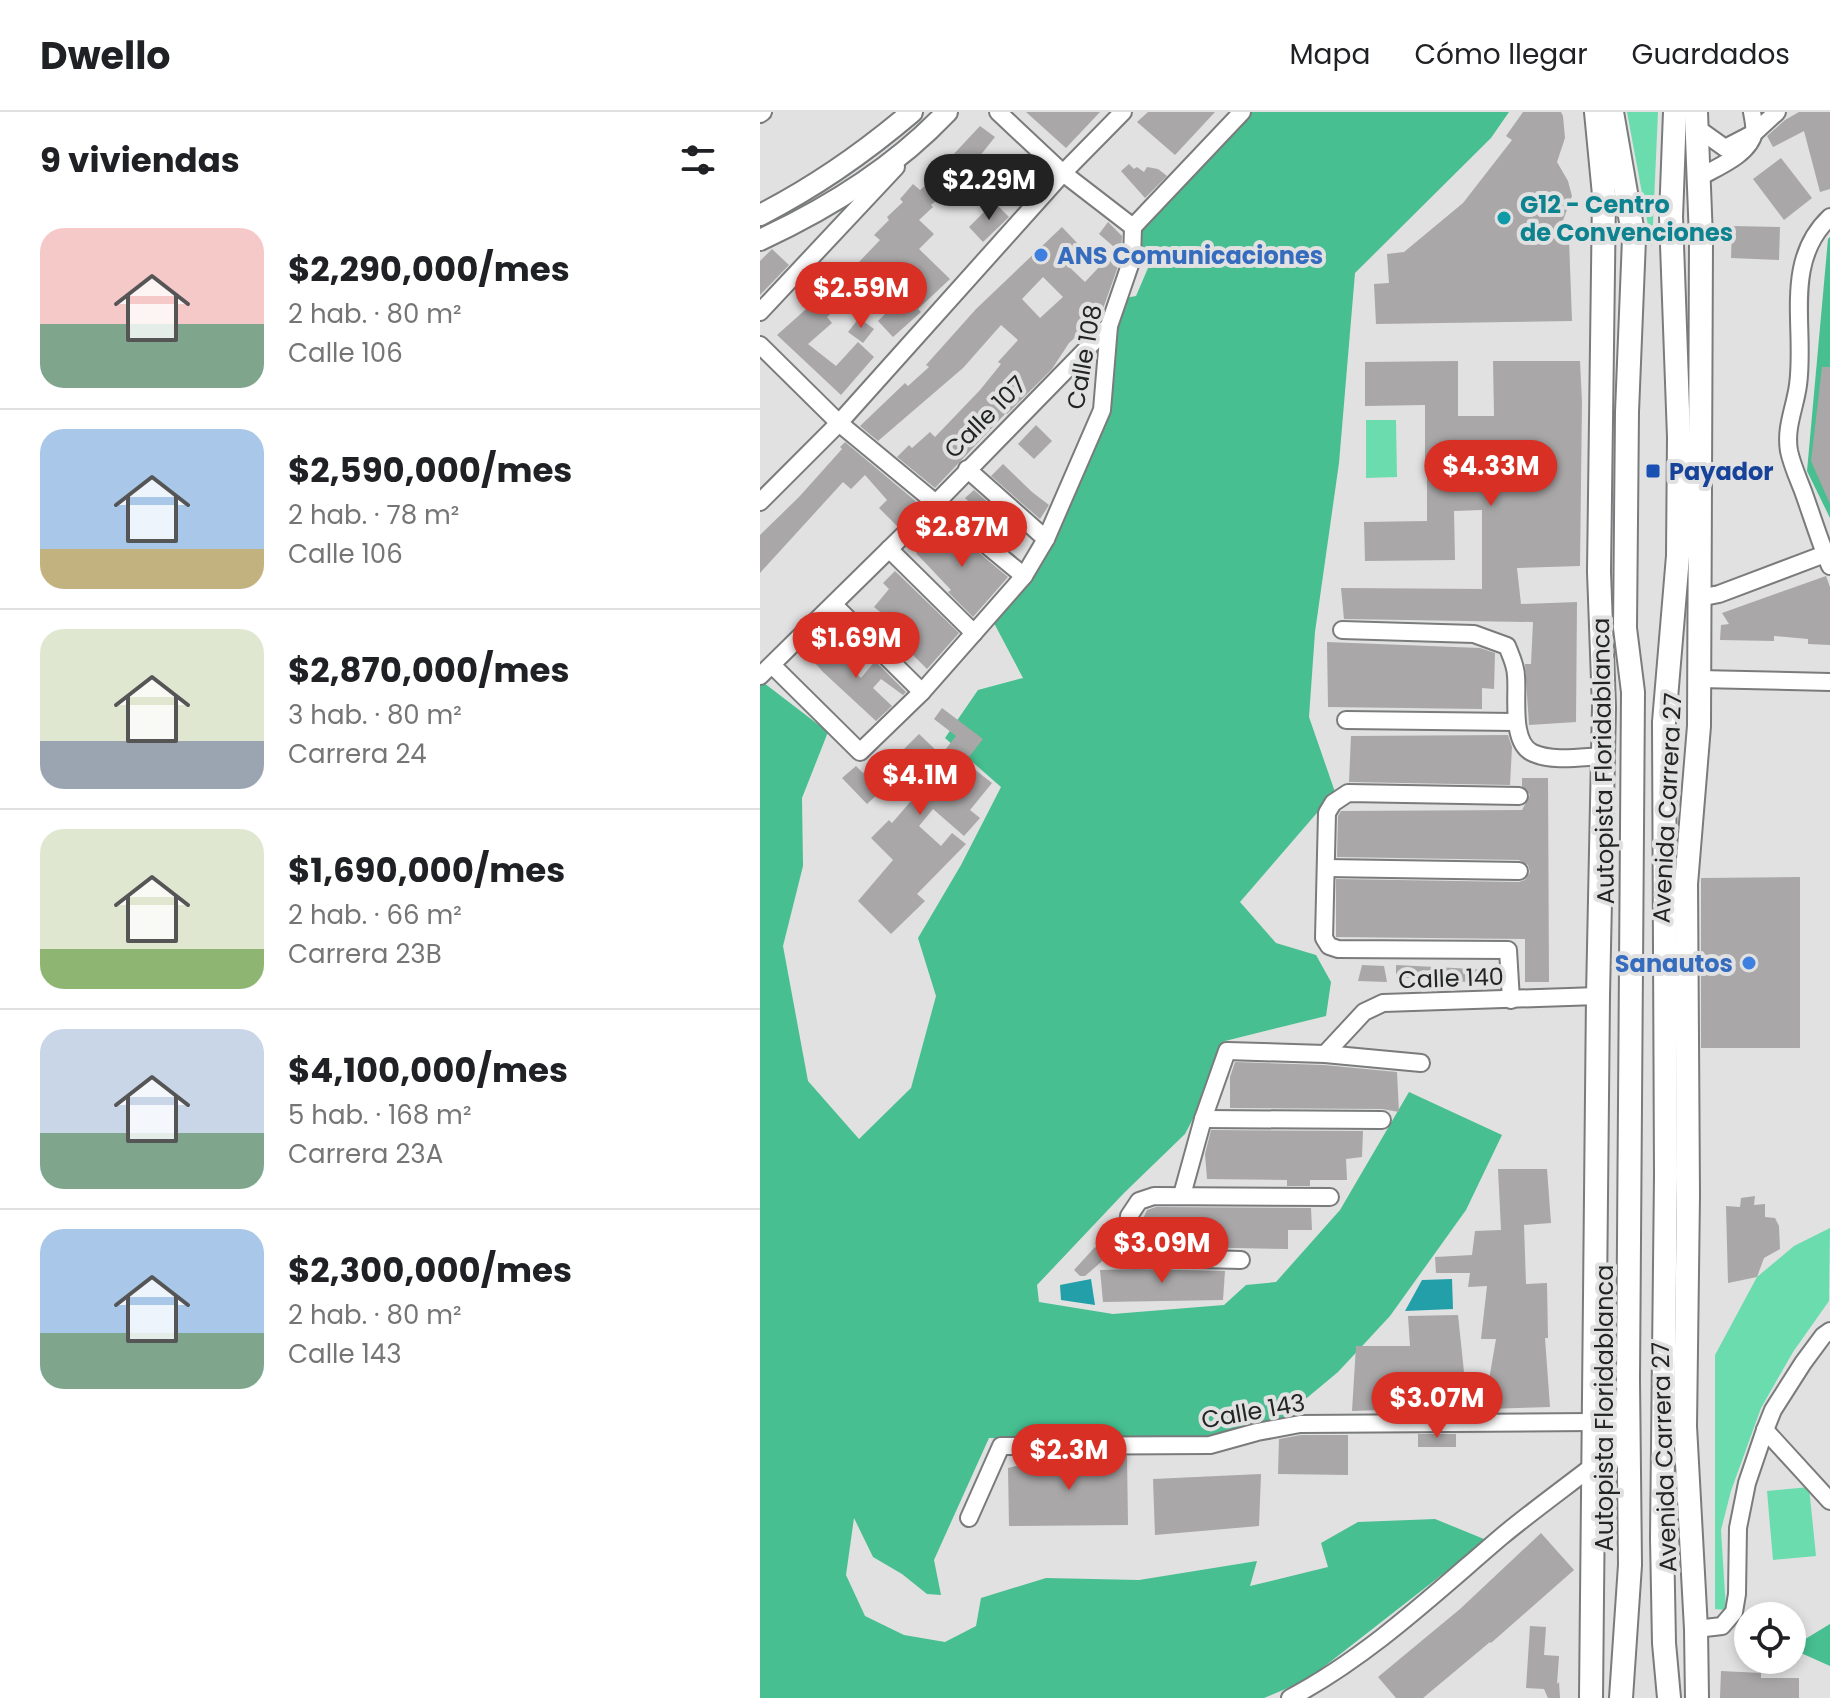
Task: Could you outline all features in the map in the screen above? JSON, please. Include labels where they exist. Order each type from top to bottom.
[{"type":"highway","points":[[1591,1698],[1604,707],[1599,572],[1604,195],[1596,112]]},
{"type":"highway","name":"Autopista Floridablanca","points":[[1612,112],[1634,239],[1627,412],[1625,628],[1633,692],[1628,1379],[1630,1565],[1621,1698]]},
{"type":"highway","points":[[1669,1698],[1664,1643],[1662,1538],[1666,1175],[1664,722],[1678,556],[1671,217],[1675,112]]},
{"type":"highway","name":"Avenida Carrera 27","points":[[1696,120],[1701,238],[1699,726],[1686,884],[1688,1195],[1685,1426],[1697,1698]]},
{"type":"highway","points":[[1603,392],[1615,315],[1634,239]]},
{"type":"highway","points":[[1676,357],[1689,398],[1699,414]]},
{"type":"highway","points":[[1595,1512],[1628,1379]]},
{"type":"main road","points":[[760,215],[827,177],[912,112]]},
{"type":"main road","points":[[760,240],[828,204],[928,132],[947,112]]},
{"type":"street","points":[[998,112],[1063,173],[1133,227],[1242,112]]},
{"type":"street","points":[[760,502],[839,423],[1063,173],[1123,112]]},
{"type":"street","points":[[1698,178],[1745,148],[1754,133],[1752,112]]},
{"type":"street","points":[[1696,120],[1725,148],[1754,133],[1777,112]]},
{"type":"street","points":[[760,312],[928,132]]},
{"type":"street","points":[[1699,598],[1828,560],[1789,451],[1788,425],[1798,388],[1800,365],[1799,281],[1806,250],[1817,229],[1830,217]]},
{"type":"street","name":"Calle 108","points":[[766,671],[860,752],[922,692],[1024,576],[1046,539],[1102,410],[1109,326],[1132,259],[1133,227]]},
{"type":"street","name":"Calle 107","points":[[766,671],[1109,326]]},
{"type":"street","points":[[760,345],[839,423],[1024,576]]},
{"type":"street","points":[[967,469],[1046,539]]},
{"type":"street","points":[[889,549],[974,633]]},
{"type":"street","points":[[834,605],[922,692]]},
{"type":"street","points":[[1342,630],[1474,634],[1507,646],[1516,673],[1515,722],[1530,753],[1568,758],[1602,756]]},
{"type":"street","points":[[1699,679],[1830,682]]},
{"type":"street","points":[[1346,720],[1515,722]]},
{"type":"street","points":[[1511,1000],[1508,950],[1338,949],[1329,946],[1324,938],[1327,813],[1333,803],[1348,793],[1519,796]]},
{"type":"street","points":[[1326,868],[1519,871]]},
{"type":"street","name":"Calle 140","points":[[1325,1054],[1364,1012],[1383,1003],[1598,996]]},
{"type":"street","points":[[1182,1195],[1203,1119],[1227,1051],[1325,1054],[1421,1063]]},
{"type":"street","points":[[1203,1119],[1382,1120]]},
{"type":"street","points":[[1241,1260],[1124,1257],[1129,1216],[1139,1201],[1154,1196],[1330,1197]]},
{"type":"street","points":[[1696,1629],[1722,1626],[1734,1612],[1740,1517],[1747,1483],[1765,1430],[1773,1410],[1803,1363],[1830,1331]]},
{"type":"street","name":"Calle 143","points":[[969,1518],[1001,1446],[1210,1445],[1300,1424],[1593,1422]]},
{"type":"street","points":[[1765,1430],[1830,1501]]},
{"type":"street","points":[[1290,1698],[1321,1682],[1381,1640],[1503,1535],[1594,1465]]},
{"type":"green space","points":[[1247,112],[1509,112],[1491,138],[1355,273],[1339,463],[1315,632],[1309,717],[1335,792],[1240,902],[1276,943],[1316,955],[1331,982],[1326,1016],[1225,1041],[1222,1063],[1185,1134],[1037,1285],[1039,1302],[1113,1314],[1224,1305],[1246,1285],[1276,1282],[1340,1210],[1409,1092],[1502,1135],[1466,1210],[1390,1316],[1338,1372],[1278,1422],[1200,1441],[989,1438],[934,1560],[941,1595],[927,1594],[873,1557],[854,1518],[846,1575],[865,1616],[904,1635],[945,1642],[976,1626],[981,1598],[1046,1578],[1139,1580],[1257,1561],[1250,1586],[1328,1567],[1321,1543],[1358,1522],[1435,1519],[1484,1539],[1307,1680],[1264,1698],[760,1698],[760,680],[828,732],[802,798],[803,866],[783,946],[808,1081],[859,1139],[911,1088],[936,996],[918,938],[961,865],[1001,787],[945,738],[978,690],[1023,678],[994,623],[1027,580],[1105,411],[1111,336],[1125,298],[1136,296],[1148,268],[1137,258],[1138,228]]},
{"type":"green space","points":[[1627,112],[1658,112],[1652,247]]},
{"type":"green space","points":[[1830,237],[1830,518],[1807,471]]},
{"type":"green space","points":[[1366,420],[1396,420],[1397,477],[1366,478]]},
{"type":"green space","points":[[1830,1228],[1829,1301],[1793,1352],[1761,1408],[1731,1491],[1721,1530],[1726,1610],[1715,1609],[1715,1355],[1757,1277],[1794,1246]]},
{"type":"green space","points":[[1809,1487],[1816,1556],[1773,1560],[1767,1491]]},
{"type":"green space","points":[[1830,1624],[1830,1666],[1806,1655],[1806,1639]]},
{"type":"water","points":[[1091,1279],[1095,1305],[1061,1300],[1060,1285]]},
{"type":"water","points":[[1452,1279],[1453,1309],[1405,1311],[1422,1280]]},
{"type":"building","points":[[1026,112],[1100,112],[1066,148]]},
{"type":"building","points":[[1148,112],[1215,112],[1175,155],[1137,122]]},
{"type":"building","name":"G12 - Centro de Convenciones","points":[[1523,112],[1561,112],[1563,116],[1565,138],[1557,162],[1572,196],[1561,226],[1569,239],[1572,321],[1376,324],[1374,284],[1389,283],[1387,254],[1404,252],[1463,203],[1512,140],[1506,136]]},
{"type":"building","points":[[1799,112],[1830,112],[1830,189],[1820,192],[1804,131],[1773,147],[1767,136]]},
{"type":"building","points":[[980,126],[995,137],[979,157],[984,163],[972,176],[969,173],[931,205],[933,207],[919,220],[934,234],[919,249],[950,279],[918,309],[921,312],[893,337],[878,321],[887,312],[862,285],[827,317],[832,323],[808,344],[836,366],[858,342],[874,357],[841,395],[777,335],[859,262],[880,240],[874,235],[903,202],[900,199],[913,184],[920,190],[955,160],[951,157]]},
{"type":"building","points":[[1781,158],[1812,198],[1784,220],[1753,179]]},
{"type":"building","points":[[1129,164],[1144,172],[1147,167],[1158,169],[1167,176],[1145,198],[1121,171]]},
{"type":"building","points":[[994,202],[1009,217],[983,242],[969,227]]},
{"type":"building","points":[[1108,222],[1122,236],[1121,253],[1099,234]]},
{"type":"building","points":[[1732,226],[1780,227],[1779,260],[1731,258]]},
{"type":"building","points":[[1062,227],[1081,247],[1064,262],[1085,282],[1114,251],[1121,258],[1099,320],[1094,325],[1091,323],[1069,343],[1052,369],[935,488],[897,457],[930,432],[935,437],[1001,364],[998,362],[1018,340],[1001,325],[963,368],[878,441],[860,426],[905,383],[908,386],[929,367],[926,365],[976,309]],"holes":[[[1043,277],[1063,297],[1040,318],[1022,299]]]},
{"type":"building","points":[[772,249],[789,265],[760,295],[760,261]]},
{"type":"building","points":[[859,318],[874,329],[863,343],[848,332]]},
{"type":"building","points":[[1458,361],[1458,416],[1494,416],[1493,361],[1580,361],[1580,566],[1517,568],[1521,604],[1577,602],[1576,722],[1529,725],[1525,664],[1531,664],[1533,622],[1344,619],[1341,588],[1482,589],[1482,510],[1454,511],[1455,560],[1365,561],[1364,522],[1427,521],[1427,461],[1425,405],[1365,406],[1365,362]]},
{"type":"building","points":[[1822,367],[1830,367],[1830,504],[1811,461]]},
{"type":"building","points":[[1036,425],[1052,441],[1034,459],[1018,444]]},
{"type":"building","points":[[845,442],[919,504],[897,526],[879,508],[887,500],[865,475],[851,489],[843,482],[760,573],[760,535],[799,497]]},
{"type":"building","points":[[1003,464],[1049,505],[1040,519],[991,476]]},
{"type":"building","points":[[974,490],[1024,534],[1013,546],[965,498]]},
{"type":"building","points":[[944,524],[1008,577],[973,617],[916,553]]},
{"type":"building","points":[[895,571],[959,633],[927,669],[880,622],[885,616],[874,607],[889,589],[883,583]]},
{"type":"building","points":[[1826,576],[1830,587],[1830,645],[1808,644],[1808,639],[1774,636],[1774,641],[1720,640],[1721,625],[1729,624],[1722,613]]},
{"type":"building","points":[[826,641],[861,678],[875,661],[906,692],[903,695],[881,679],[873,688],[892,706],[876,721],[808,655]]},
{"type":"building","points":[[1327,642],[1480,648],[1495,653],[1494,689],[1482,688],[1482,709],[1328,707]]},
{"type":"building","points":[[942,708],[983,739],[965,762],[992,783],[970,810],[980,818],[964,836],[933,809],[919,826],[941,846],[952,833],[966,844],[917,894],[925,901],[891,934],[858,901],[893,860],[871,838],[889,820],[892,823],[918,793],[902,779],[889,792],[885,787],[867,804],[842,778],[856,766],[863,773],[873,764],[881,772],[919,734],[941,755],[956,736],[934,719]]},
{"type":"building","points":[[1508,735],[1512,747],[1510,785],[1349,782],[1351,736]]},
{"type":"building","points":[[1522,778],[1548,778],[1549,982],[1525,982],[1525,939],[1336,937],[1336,879],[1519,882],[1525,880],[1530,872],[1528,865],[1519,860],[1337,857],[1338,816],[1341,811],[1522,810],[1530,795],[1522,786]]},
{"type":"building","name":"Sanautos","points":[[1800,877],[1800,1048],[1701,1048],[1701,878]]},
{"type":"building","points":[[1362,965],[1384,966],[1387,982],[1358,981]]},
{"type":"building","points":[[1396,965],[1493,970],[1497,984],[1396,977]]},
{"type":"building","points":[[1235,1062],[1324,1065],[1397,1072],[1399,1112],[1382,1109],[1230,1108],[1230,1077]]},
{"type":"building","points":[[1211,1130],[1363,1131],[1362,1157],[1346,1159],[1347,1180],[1310,1180],[1310,1186],[1287,1186],[1287,1180],[1207,1179],[1205,1154]]},
{"type":"building","points":[[1498,1169],[1547,1169],[1551,1223],[1524,1225],[1526,1284],[1547,1283],[1548,1338],[1545,1338],[1550,1407],[1484,1409],[1496,1339],[1481,1339],[1487,1286],[1468,1287],[1470,1273],[1436,1273],[1435,1257],[1472,1255],[1475,1231],[1501,1230]]},
{"type":"building","points":[[1755,1196],[1754,1205],[1765,1204],[1765,1217],[1775,1218],[1779,1226],[1780,1249],[1764,1258],[1757,1277],[1728,1283],[1726,1206],[1740,1207],[1741,1198]]},
{"type":"building","points":[[1156,1207],[1311,1208],[1312,1230],[1288,1230],[1288,1249],[1137,1246],[1139,1227],[1147,1210]]},
{"type":"building","points":[[1095,1247],[1107,1257],[1085,1276],[1080,1276],[1074,1270]]},
{"type":"building","points":[[1100,1270],[1225,1271],[1223,1300],[1103,1302]]},
{"type":"building","points":[[1458,1315],[1464,1372],[1411,1372],[1412,1409],[1352,1411],[1356,1346],[1410,1346],[1408,1316]]},
{"type":"building","points":[[1418,1434],[1456,1434],[1456,1447],[1418,1447]]},
{"type":"building","points":[[1301,1435],[1348,1435],[1348,1475],[1278,1474],[1279,1439]]},
{"type":"building","points":[[1127,1456],[1128,1525],[1009,1526],[1008,1468],[1052,1457]]},
{"type":"building","points":[[1261,1474],[1259,1526],[1155,1535],[1153,1479]]},
{"type":"building","points":[[1541,1533],[1574,1570],[1423,1698],[1396,1698],[1378,1677],[1460,1609]]},
{"type":"building","points":[[1530,1626],[1546,1627],[1544,1655],[1559,1656],[1557,1684],[1559,1682],[1560,1698],[1548,1698],[1544,1689],[1526,1688]]},
{"type":"building","points":[[1721,1671],[1761,1674],[1761,1678],[1799,1678],[1799,1698],[1720,1698]]},
{"type":"place","name":"G12 - Centro de Convenciones","points":[[1504,218]]},
{"type":"place","name":"ANS Comunicaciones","points":[[1041,255]]},
{"type":"place","name":"Payador","points":[[1653,471]]},
{"type":"place","name":"Sanautos","points":[[1749,963]]}]
